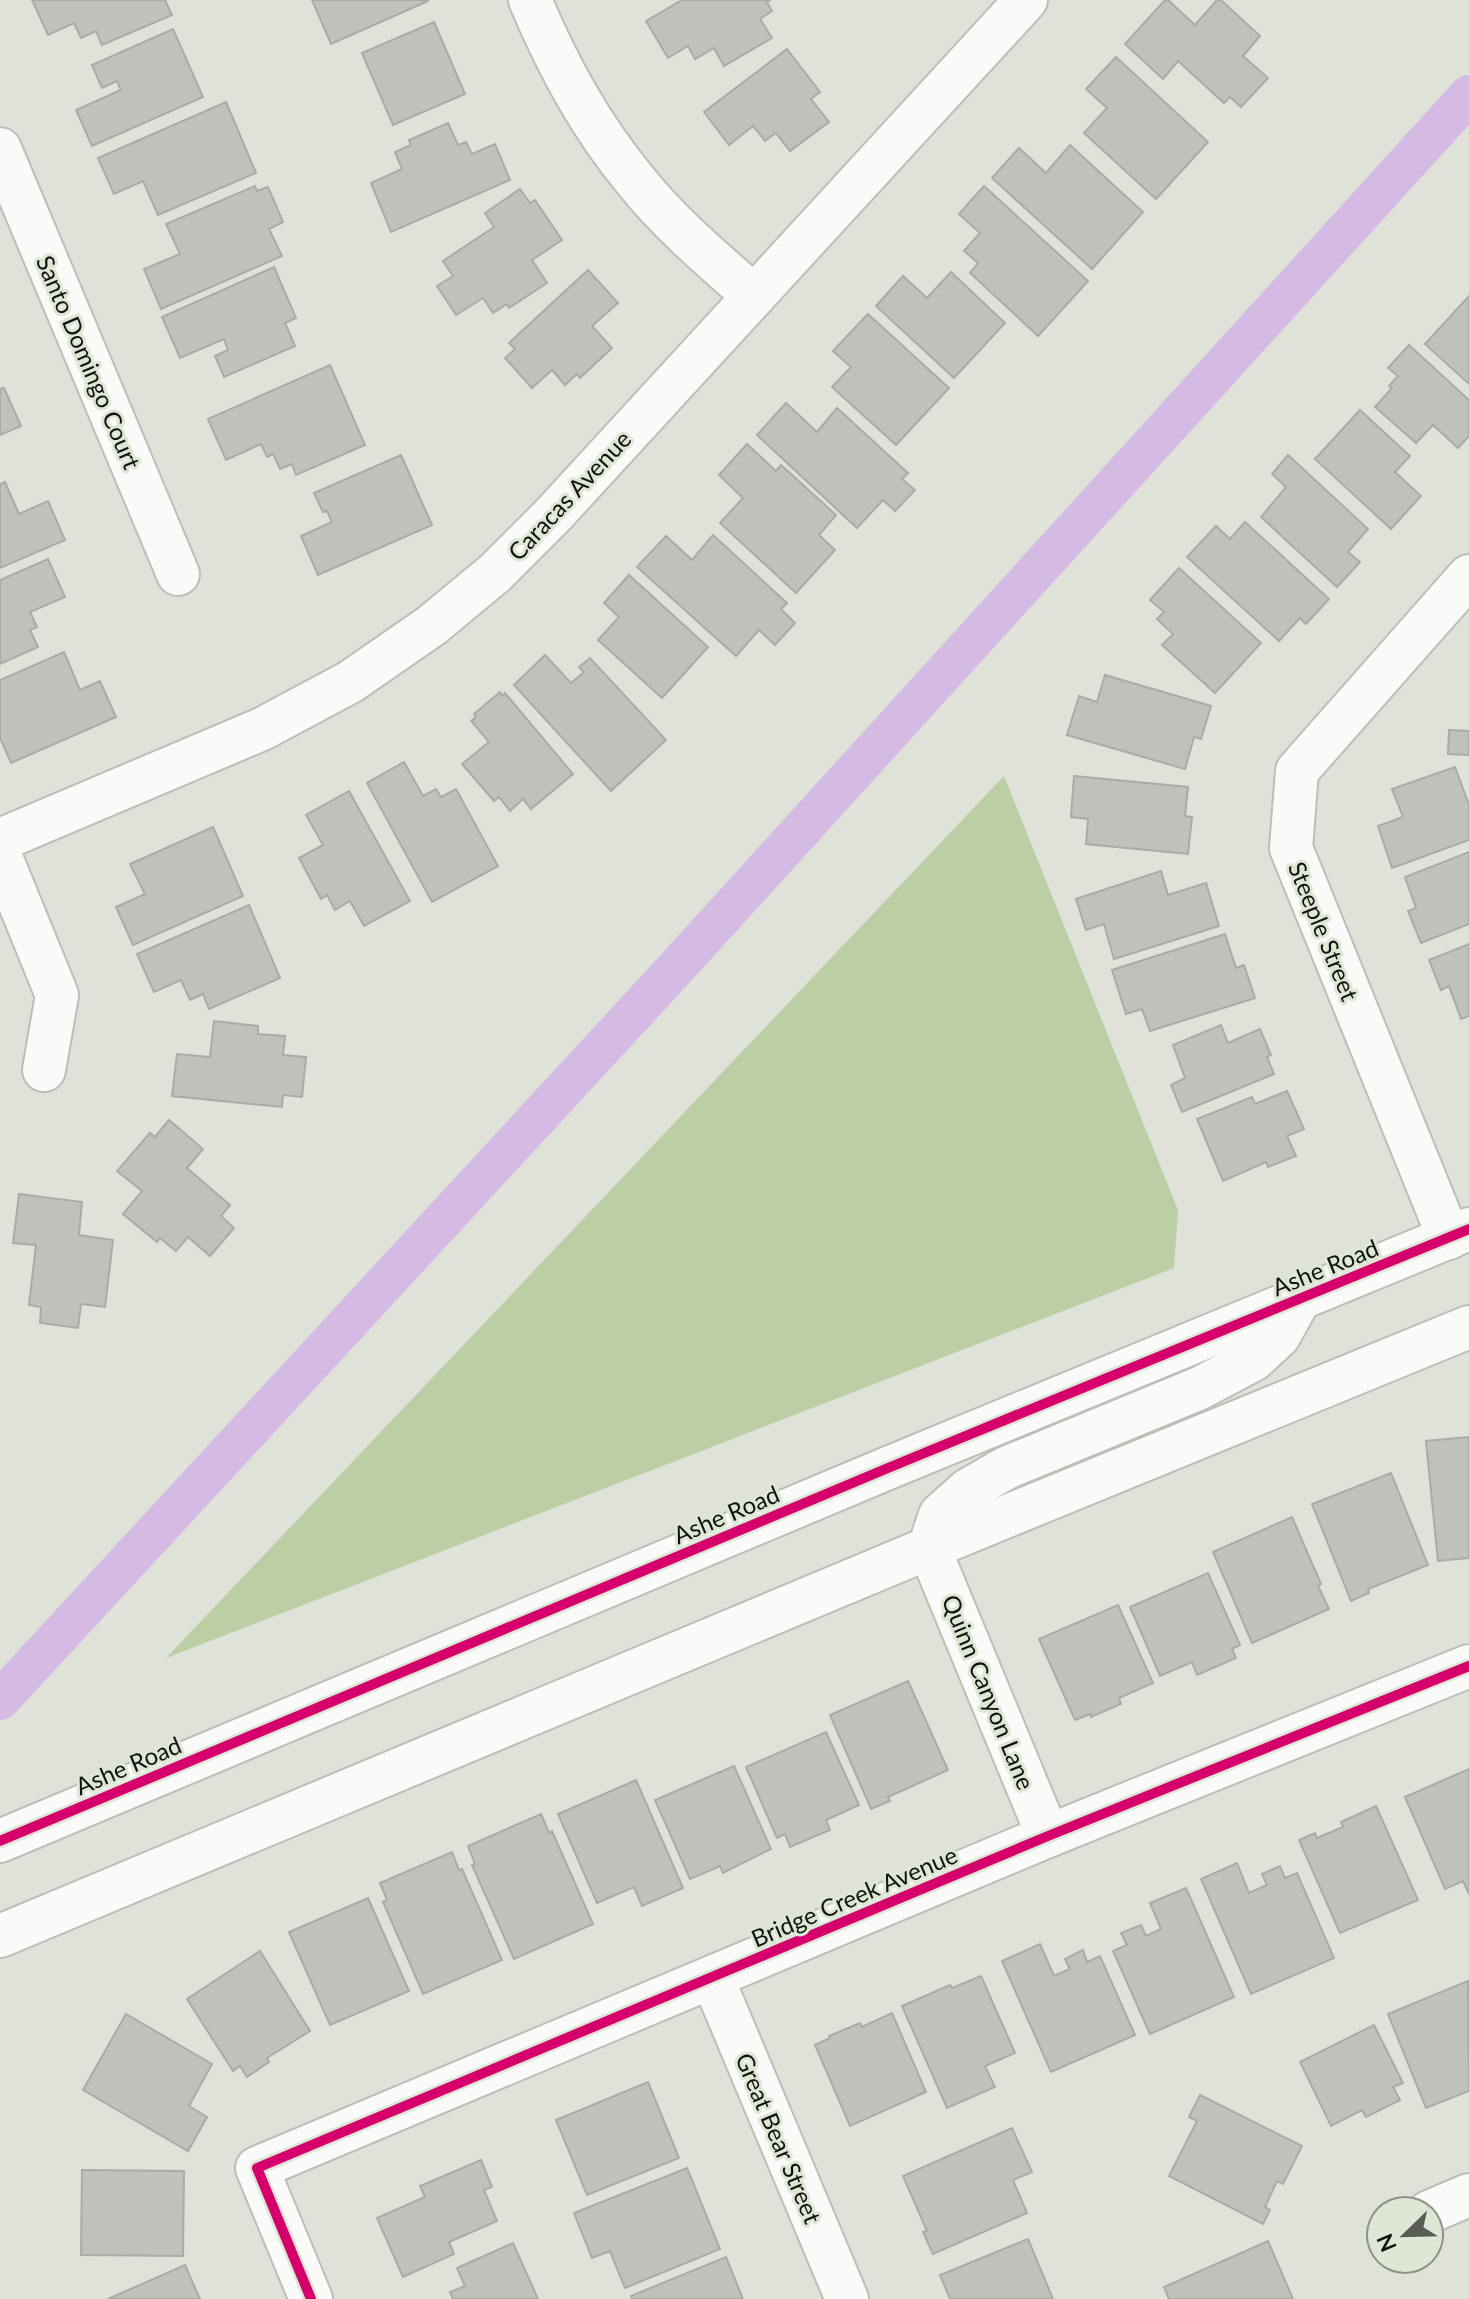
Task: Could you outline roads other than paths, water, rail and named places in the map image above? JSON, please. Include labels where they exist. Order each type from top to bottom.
[{"type":"street","points":[[530,0],[554,57],[591,122],[636,183],[754,296]]},
{"type":"street","name":"Caracas Avenue","points":[[0,840],[262,729],[350,682],[431,626],[495,573],[553,515],[1026,0]]},
{"type":"street","name":"Santo Domingo Court","points":[[0,149],[178,574]]},
{"type":"street","name":"Steeple Street","points":[[1459,1233],[1291,848],[1297,771],[1469,576]]},
{"type":"street","points":[[0,855],[57,995],[44,1070]]},
{"type":"street","name":"Ashe Road","points":[[0,1841],[888,1468],[1459,1233]]},
{"type":"street","points":[[929,1548],[940,1515],[968,1490],[1006,1468],[1200,1388],[1253,1360],[1279,1336],[1300,1298]]},
{"type":"street","points":[[0,1936],[929,1548],[1469,1327]]},
{"type":"street","name":"Quinn Canyon Lane","points":[[929,1548],[1048,1836]]},
{"type":"street","name":"Bridge Creek Avenue","points":[[311,2299],[257,2168],[1048,1836],[1469,1666]]},
{"type":"street","name":"Great Bear Street","points":[[712,1977],[847,2299]]},
{"type":"street","points":[[1445,2205],[1469,2195]]},
{"type":"waterway","points":[[0,1700],[674,970],[1469,95]]}]
